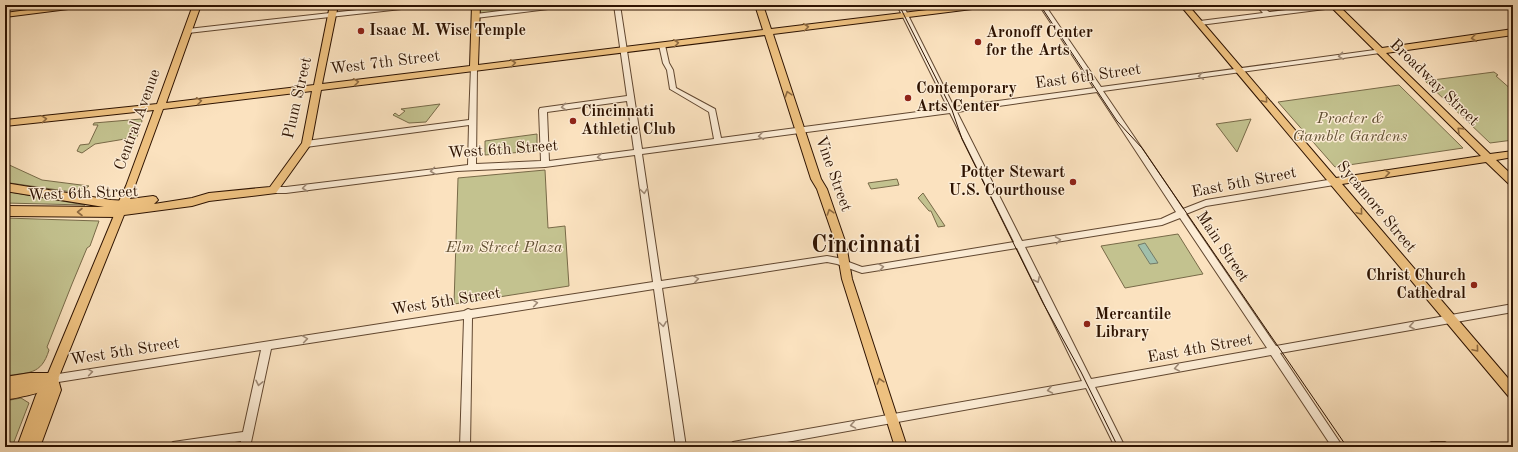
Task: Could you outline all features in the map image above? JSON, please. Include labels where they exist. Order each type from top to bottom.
[{"type":"highway","points":[[5,187],[111,204],[121,208]]},
{"type":"highway","name":"West 6th Street","points":[[5,211],[121,208]]},
{"type":"highway","points":[[5,383],[34,388],[52,379]]},
{"type":"highway","points":[[5,394],[22,386]]},
{"type":"main road","points":[[5,16],[84,5]]},
{"type":"main road","name":"Central Avenue","points":[[23,447],[42,395],[52,379],[121,208],[161,106],[197,5]]},
{"type":"main road","name":"Plum Street","points":[[273,190],[306,144],[334,5]]},
{"type":"main road","points":[[474,68],[476,5]]},
{"type":"main road","name":"Vine Street","points":[[759,5],[816,179],[824,193],[841,244],[847,279],[901,447]]},
{"type":"main road","name":"West 7th Street","points":[[5,123],[161,106],[988,5]]},
{"type":"main road","name":"Sycamore Street","points":[[1184,5],[1513,393]]},
{"type":"main road","name":"Broadway Street","points":[[1336,5],[1380,51],[1513,182]]},
{"type":"main road","points":[[1380,51],[1513,32]]},
{"type":"main road","name":"East 5th Street","points":[[1334,182],[1513,154]]},
{"type":"main road","name":"West 6th Street","points":[[121,208],[192,202],[208,197],[273,190]]},
{"type":"main road","name":"Central Avenue","points":[[34,447],[55,390],[52,379]]},
{"type":"street","points":[[188,31],[419,5]]},
{"type":"street","points":[[476,16],[564,5]]},
{"type":"street","points":[[617,5],[681,447]]},
{"type":"street","points":[[900,5],[1120,447]]},
{"type":"street","name":"Main Street","points":[[1042,5],[1338,447]]},
{"type":"street","points":[[1259,5],[1268,15]]},
{"type":"street","points":[[1200,23],[1336,5]]},
{"type":"street","points":[[662,45],[666,64],[670,70],[673,89],[712,110],[718,142]]},
{"type":"street","name":"East 6th Street","points":[[800,131],[1380,51]]},
{"type":"street","points":[[472,167],[474,68]]},
{"type":"street","points":[[545,164],[543,110],[630,98]]},
{"type":"street","points":[[306,144],[473,122]]},
{"type":"street","name":"West 6th Street","points":[[273,190],[286,190],[472,167],[545,164],[800,131]]},
{"type":"street","name":"East 5th Street","points":[[844,263],[862,270],[1154,224],[1170,220],[1197,204],[1334,182]]},
{"type":"street","name":"West 5th Street","points":[[52,379],[468,313],[827,259],[844,263]]},
{"type":"street","name":"East 4th Street","points":[[733,447],[1513,308]]},
{"type":"street","points":[[465,447],[468,313]]},
{"type":"street","points":[[245,447],[267,345]]},
{"type":"street","points":[[173,447],[248,436]]},
{"type":"street","points":[[1431,447],[1445,447]]},
{"type":"green space","points":[[476,5],[564,5],[476,16]]},
{"type":"green space","name":"Procter & Gamble Gardens","points":[[1494,72],[1498,75],[1496,76],[1513,91],[1513,140],[1490,143],[1425,81]]},
{"type":"green space","name":"Procter & Gamble Gardens","points":[[1399,85],[1463,148],[1335,167],[1278,102]]},
{"type":"green space","points":[[440,104],[426,122],[409,123],[393,115],[395,113],[399,116],[405,111],[401,109]]},
{"type":"green space","points":[[141,119],[142,121],[137,137],[95,144],[82,153],[77,151],[80,145],[89,144],[98,125],[93,125],[94,123]]},
{"type":"green space","points":[[1251,119],[1237,152],[1216,124]]},
{"type":"green space","points":[[537,134],[537,151],[485,155],[485,141]]},
{"type":"green space","points":[[5,163],[42,180],[89,186],[79,193],[10,183],[5,181]]},
{"type":"green space","name":"Elm Street Plaza","points":[[545,170],[548,228],[565,226],[569,286],[454,304],[458,178]]},
{"type":"green space","points":[[897,179],[899,185],[871,189],[868,183]]},
{"type":"green space","points":[[5,191],[10,192],[85,205],[5,203]]},
{"type":"green space","points":[[923,193],[945,226],[938,227],[931,211],[929,211],[918,198]]},
{"type":"green space","points":[[5,218],[99,221],[90,246],[87,248],[47,347],[49,350],[46,358],[38,369],[27,373],[5,376]]},
{"type":"green space","points":[[1178,234],[1203,274],[1125,288],[1101,246]]},
{"type":"green space","points":[[21,398],[29,403],[12,447],[5,447],[5,401]]},
{"type":"shaded area","points":[[1145,243],[1158,263],[1150,264],[1138,245]]},
{"type":"tram line","points":[[899,5],[952,110],[962,139],[1043,303],[1081,372],[1118,447]]},
{"type":"tram line","points":[[1040,5],[1117,121],[1142,148],[1347,447]]},
{"type":"place","name":"Isaac M. Wise Temple","points":[[361,31]]},
{"type":"place","name":"Aronoff Center for the Arts","points":[[978,42]]},
{"type":"place","name":"Contemporary Arts Center","points":[[908,98]]},
{"type":"place","name":"Cincinnati Athletic Club","points":[[573,121]]},
{"type":"place","name":"Potter Stewart U.S. Courthouse","points":[[1073,182]]},
{"type":"place","name":"Christ Church Cathedral","points":[[1474,285]]},
{"type":"place","name":"Mercantile Library","points":[[1087,324]]},
{"type":"district","name":"Cincinnati","points":[[866,246]]}]
